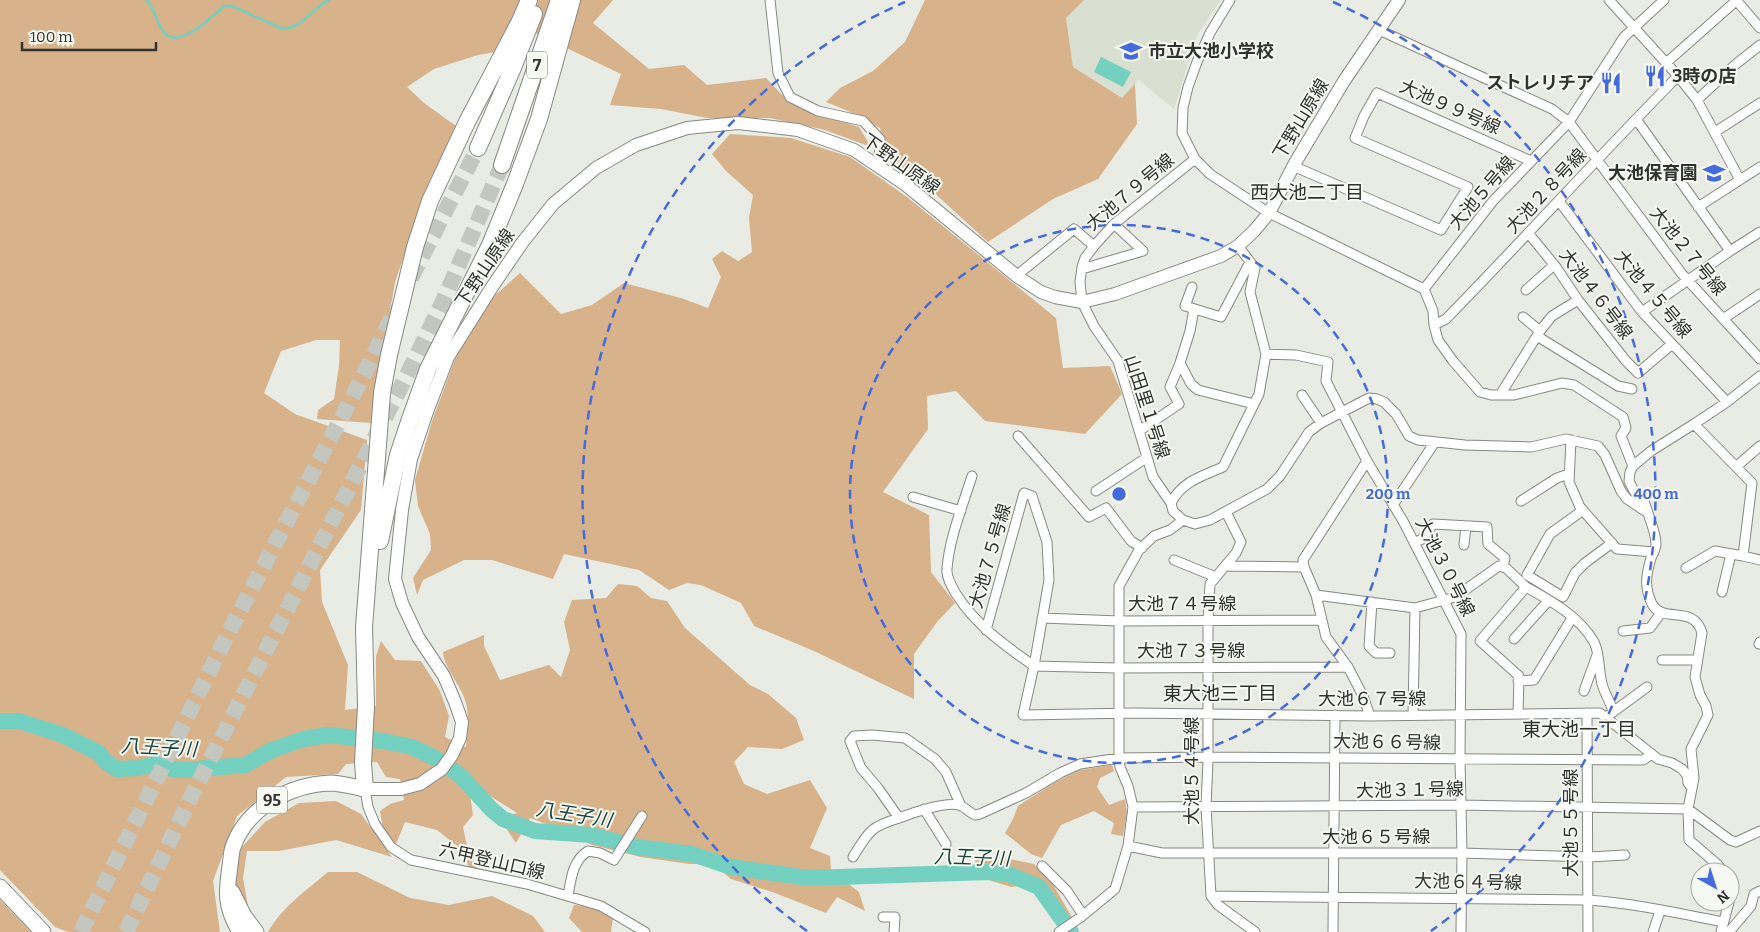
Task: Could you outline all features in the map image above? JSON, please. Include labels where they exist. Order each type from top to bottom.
[{"type":"highway","points":[[365,789],[363,763],[366,706],[364,626],[382,393],[389,355],[415,247],[430,201],[467,122],[529,0]]},
{"type":"highway","name":"7","points":[[478,148],[539,0]]},
{"type":"highway","name":"7","points":[[502,165],[559,0]]},
{"type":"highway","points":[[364,626],[398,455],[428,369],[490,245],[527,154],[539,119],[572,0]]},
{"type":"main road","name":"95","points":[[240,932],[234,922],[226,898],[227,881],[232,849],[237,837],[255,814],[278,796],[288,791],[308,786],[332,783],[365,789]]},
{"type":"main road","name":"95","points":[[227,881],[222,899],[229,932]]},
{"type":"main road","points":[[227,881],[244,916],[256,932]]},
{"type":"main road","points":[[0,887],[43,932]]},
{"type":"street","points":[[770,0],[778,73],[790,97],[818,111],[863,121],[880,139],[879,167]]},
{"type":"street","points":[[1230,0],[1210,32],[1188,87],[1183,108],[1182,133],[1195,159],[1210,174],[1269,213],[1424,289],[1433,311],[1438,340],[1452,361],[1480,392],[1491,395],[1514,395],[1562,382],[1574,386],[1623,417],[1626,428],[1621,436],[1633,466]]},
{"type":"street","name":"下野山原線","points":[[365,789],[401,789],[420,784],[442,769],[452,755],[460,738],[462,722],[456,702],[444,676],[418,637],[402,603],[395,578],[402,510],[411,460],[428,409],[448,357],[522,242],[553,204],[596,168],[636,144],[687,128],[738,123],[798,130],[854,150],[906,185],[1016,276],[1041,292],[1055,297],[1082,302],[1115,294],[1172,274],[1221,256],[1238,246],[1269,213],[1293,166],[1344,81],[1399,0]]},
{"type":"street","points":[[1609,0],[1678,76],[1697,100],[1740,180]]},
{"type":"street","name":"大池５号線","points":[[1424,289],[1494,201],[1569,122],[1624,37],[1664,0]]},
{"type":"street","points":[[1666,63],[1736,0],[1760,28]]},
{"type":"street","name":"大池２７号線","points":[[1378,30],[1552,109],[1569,122],[1687,281],[1760,359]]},
{"type":"street","points":[[1697,100],[1760,45]]},
{"type":"street","name":"大池２８号線","points":[[1434,325],[1446,319],[1678,76]]},
{"type":"street","name":"大池９９号線","points":[[1293,166],[1441,230],[1468,187],[1355,138],[1364,116],[1378,93],[1531,161]]},
{"type":"street","points":[[1715,132],[1760,103]]},
{"type":"street","points":[[1636,119],[1730,251]]},
{"type":"street","name":"大池７９号線","points":[[1016,276],[1074,229],[1094,246],[1114,224],[1195,159]]},
{"type":"street","points":[[1698,207],[1760,167]]},
{"type":"street","name":"大池４５号線","points":[[1559,201],[1642,312],[1728,402]]},
{"type":"street","points":[[1082,269],[1143,251],[1114,224]]},
{"type":"street","points":[[1642,312],[1760,232]]},
{"type":"street","name":"大池４６号線","points":[[1529,234],[1554,265],[1578,300],[1626,361],[1638,373],[1672,344]]},
{"type":"street","points":[[1082,302],[1080,282],[1082,269],[1085,258],[1094,246]]},
{"type":"street","points":[[1171,503],[1175,495],[1188,482],[1223,467],[1258,394],[1266,354],[1250,292],[1255,268],[1238,246]]},
{"type":"street","points":[[1192,287],[1185,306],[1221,317],[1250,262]]},
{"type":"street","points":[[1526,290],[1554,265]]},
{"type":"street","points":[[1723,319],[1760,294]]},
{"type":"street","points":[[1500,395],[1538,334],[1552,316],[1578,300]]},
{"type":"street","name":"山田里１号線","points":[[1082,302],[1094,326],[1118,361],[1153,477],[1171,503],[1173,511],[1183,520]]},
{"type":"street","points":[[1139,431],[1179,404],[1170,386],[1180,363],[1190,331],[1194,309]]},
{"type":"street","points":[[1523,317],[1538,334],[1609,381],[1618,386],[1632,389]]},
{"type":"street","name":"大池３０号線","points":[[1266,354],[1296,355],[1328,362],[1326,380],[1367,461],[1414,543],[1461,634],[1461,932]]},
{"type":"street","points":[[1180,363],[1191,384],[1198,390],[1254,404]]},
{"type":"street","points":[[1715,862],[1689,840],[1688,808],[1694,778],[1691,748],[1708,715],[1695,677],[1702,642],[1700,626],[1693,619],[1682,615],[1661,613],[1653,606],[1646,581],[1656,545],[1644,502],[1629,482],[1633,466],[1651,451],[1728,402],[1760,376]]},
{"type":"street","points":[[1302,395],[1321,422]]},
{"type":"street","points":[[1060,932],[1115,889],[1128,846],[1133,807],[1128,786],[1120,767],[1119,758],[1119,586],[1142,548],[1154,536],[1170,530],[1183,520],[1195,524],[1210,520],[1267,489],[1280,476],[1309,432],[1321,422],[1369,398],[1384,402],[1396,414],[1409,436],[1418,440],[1531,447],[1566,439],[1598,446],[1605,455],[1621,491],[1627,499],[1648,513]]},
{"type":"street","points":[[1694,424],[1752,483],[1743,556]]},
{"type":"street","points":[[1018,436],[1089,517],[1106,508],[1131,541],[1142,548]]},
{"type":"street","points":[[1571,440],[1569,482],[1580,507],[1617,548],[1654,552]]},
{"type":"street","points":[[1393,505],[1434,442]]},
{"type":"street","points":[[1737,466],[1760,446]]},
{"type":"street","points":[[1096,492],[1146,458]]},
{"type":"street","points":[[1367,461],[1303,560],[1316,595],[1326,637],[1348,667],[1363,696],[1370,716]]},
{"type":"street","points":[[1521,501],[1557,478],[1569,474]]},
{"type":"street","points":[[972,476],[946,571],[951,586],[965,608],[986,630]]},
{"type":"street","name":"大池７５号線","points":[[1023,715],[1034,666],[1049,580],[1047,542],[1032,496],[1024,493],[986,630],[1034,666]]},
{"type":"street","points":[[912,497],[962,511]]},
{"type":"street","points":[[1583,510],[1550,534],[1527,574],[1563,597],[1575,573],[1612,543]]},
{"type":"street","name":"大池５４号線","points":[[1211,896],[1206,806],[1210,584],[1236,553],[1240,542],[1226,512]]},
{"type":"street","points":[[1414,543],[1422,539],[1433,524],[1487,527],[1488,544],[1505,558],[1503,568]]},
{"type":"street","points":[[1464,545],[1466,526]]},
{"type":"street","points":[[1686,568],[1715,552],[1760,560]]},
{"type":"street","points":[[1722,592],[1731,554]]},
{"type":"street","points":[[1174,560],[1216,577]]},
{"type":"street","points":[[1226,566],[1304,567]]},
{"type":"street","points":[[1316,595],[1415,608],[1455,597],[1499,566],[1506,568],[1526,587],[1560,606],[1594,643],[1602,686],[1612,705],[1609,715]]},
{"type":"street","points":[[1480,641],[1526,587]]},
{"type":"street","points":[[1514,639],[1550,600]]},
{"type":"street","points":[[1372,602],[1369,646],[1376,653],[1390,653]]},
{"type":"street","points":[[1413,715],[1415,608]]},
{"type":"street","points":[[1623,631],[1650,628],[1661,613]]},
{"type":"street","name":"大池７４号線","points":[[1042,618],[1118,621],[1322,620]]},
{"type":"street","points":[[1518,681],[1534,680],[1572,618]]},
{"type":"street","points":[[1462,639],[1480,641],[1519,676],[1518,714]]},
{"type":"street","points":[[1584,691],[1597,654]]},
{"type":"street","points":[[1662,660],[1697,660]]},
{"type":"street","name":"大池７３号線","points":[[1034,666],[1118,668],[1348,667]]},
{"type":"street","points":[[1609,715],[1647,687]]},
{"type":"street","name":"大池５５号線","points":[[1587,713],[1589,807],[1588,932]]},
{"type":"street","name":"大池６７号線","points":[[1023,715],[1208,714],[1370,716],[1600,713],[1609,715],[1652,754],[1682,769],[1687,775],[1688,783],[1692,788]]},
{"type":"street","points":[[1333,932],[1335,715]]},
{"type":"street","points":[[853,857],[868,833],[880,824],[899,818],[924,809],[961,806],[946,772],[935,759],[905,738],[872,735],[854,736],[850,741],[861,768],[899,818]]},
{"type":"street","name":"大池６６号線","points":[[961,806],[975,815],[980,814],[1026,793],[1060,773],[1080,764],[1119,758],[1643,760],[1652,754]]},
{"type":"street","name":"六甲登山口線","points":[[365,789],[368,807],[375,824],[391,847],[411,860],[527,884],[601,906],[645,932]]},
{"type":"street","name":"大池３１号線","points":[[1133,807],[1460,805],[1688,808]]},
{"type":"street","points":[[1688,808],[1730,840],[1736,842],[1760,830]]},
{"type":"street","points":[[924,809],[946,844]]},
{"type":"street","points":[[568,896],[573,870],[581,856],[588,851],[600,853],[614,860],[642,816]]},
{"type":"street","name":"大池６５号線","points":[[1128,846],[1162,853],[1626,855]]},
{"type":"street","points":[[1042,866],[1067,891],[1084,915]]},
{"type":"street","points":[[1729,932],[1751,906],[1754,894],[1760,891]]},
{"type":"street","points":[[1211,896],[1218,905],[1255,932]]},
{"type":"street","name":"大池６４号線","points":[[1211,896],[1587,900],[1625,903],[1723,922]]},
{"type":"street","points":[[1653,932],[1660,911]]},
{"type":"street","points":[[1721,932],[1726,912]]},
{"type":"street","points":[[883,917],[894,917],[894,932]]},
{"type":"shaded area","points":[[0,0],[613,0],[593,23],[649,69],[684,65],[707,85],[766,78],[787,100],[859,127],[871,147],[825,130],[770,118],[707,118],[661,109],[610,105],[621,74],[512,22],[495,52],[478,55],[434,69],[407,87],[424,103],[456,126],[429,182],[395,282],[371,423],[317,419],[318,410],[334,399],[339,366],[340,340],[316,340],[281,351],[264,393],[295,414],[367,440],[361,510],[320,570],[322,602],[348,665],[345,710],[376,706],[376,656],[381,641],[395,660],[421,661],[440,691],[449,716],[445,737],[466,747],[467,707],[462,693],[447,665],[443,652],[484,635],[484,646],[500,680],[549,665],[561,677],[570,650],[564,622],[572,600],[606,598],[618,584],[637,586],[651,598],[667,601],[685,628],[750,685],[768,694],[796,718],[804,740],[782,749],[748,747],[734,762],[744,784],[767,794],[810,780],[827,808],[810,848],[830,856],[831,870],[859,892],[865,911],[837,897],[826,913],[775,893],[731,879],[713,864],[689,864],[641,857],[592,845],[530,818],[516,843],[506,828],[507,816],[517,813],[490,796],[470,794],[473,815],[463,827],[467,846],[478,870],[470,870],[462,850],[437,830],[405,822],[396,844],[383,828],[380,811],[390,804],[404,800],[400,779],[386,777],[377,762],[346,764],[338,774],[286,777],[237,816],[213,881],[220,932],[68,932],[55,927],[0,870]]},
{"type":"shaded area","points":[[925,0],[1084,0],[1066,18],[1073,67],[1122,98],[1135,84],[1137,124],[1098,179],[1053,199],[988,242],[930,189],[891,163],[884,151],[880,128],[826,102],[840,88],[873,71],[905,42]]},
{"type":"shaded area","name":"市立大池小学校","points":[[1084,0],[1221,0],[1197,35],[1174,109],[1139,80],[1122,99],[1073,67],[1066,18]]},
{"type":"shaded area","points":[[730,134],[791,138],[850,157],[907,197],[1056,318],[1063,368],[1110,366],[1122,394],[1085,434],[985,421],[956,391],[927,396],[928,429],[883,492],[929,515],[931,572],[955,603],[937,622],[914,654],[914,699],[814,651],[754,626],[741,603],[701,585],[687,583],[669,590],[639,570],[564,554],[553,579],[492,560],[464,560],[423,580],[417,595],[413,578],[431,550],[430,534],[418,506],[415,480],[432,421],[455,359],[491,299],[520,273],[561,314],[592,305],[624,283],[681,298],[708,308],[721,277],[712,259],[722,251],[738,261],[752,252],[749,218],[753,195],[726,171],[712,154]]},
{"type":"shaded area","points":[[1112,765],[1114,771],[1100,778],[1097,787],[1109,805],[1125,799],[1127,813],[1123,836],[1111,834],[1114,823],[1094,811],[1061,825],[1042,858],[1031,854],[1005,833],[1018,806],[1055,782],[1080,770]]},
{"type":"shaded area","points":[[336,801],[361,814],[392,857],[336,840],[279,851],[247,851],[243,878],[249,912],[244,910],[233,879],[242,847],[265,822],[299,803]]},
{"type":"shaded area","points":[[1000,857],[1034,864],[1051,881],[1073,919],[1060,926],[1038,890],[1026,885],[1011,887],[976,876],[974,868],[976,858]]},
{"type":"shaded area","points":[[328,872],[357,872],[410,898],[449,905],[492,896],[533,916],[545,932],[268,932],[280,915],[303,892]]},
{"type":"shaded area","points":[[0,900],[31,932],[0,932]]},
{"type":"shaded area","points":[[574,905],[593,907],[613,917],[611,932],[582,932],[569,918]]},
{"type":"water","points":[[1101,57],[1131,72],[1123,87],[1094,72]]},
{"type":"waterway","points":[[147,0],[163,31],[169,36],[177,37],[195,30],[224,6],[232,6],[281,28],[288,28],[301,23],[329,0]]},
{"type":"waterway","name":"八王子川","points":[[0,721],[19,721],[63,735],[99,753],[105,761],[117,769],[138,768],[158,763],[172,769],[183,770],[245,765],[272,750],[303,739],[329,735],[383,741],[412,747],[437,759],[461,776],[491,809],[503,819],[535,831],[591,835],[637,847],[692,854],[731,867],[808,878],[989,872],[1008,874],[1039,887],[1071,932]]},
{"type":"tunnel","points":[[411,278],[478,148]]},
{"type":"tunnel","points":[[126,932],[195,789],[408,373],[444,299],[502,165]]},
{"type":"tunnel","points":[[81,932],[231,628],[359,384],[397,307]]},
{"type":"place","name":"市立大池小学校","points":[[1131,51]]},
{"type":"place","name":"3時の店","points":[[1655,76]]},
{"type":"place","name":"ストレリチア","points":[[1611,83]]},
{"type":"place","name":"大池保育園","points":[[1714,173]]},
{"type":"district","name":"西大池二丁目","points":[[1307,192]]},
{"type":"district","name":"東大池三丁目","points":[[1220,693]]},
{"type":"district","name":"東大池一丁目","points":[[1579,729]]}]
